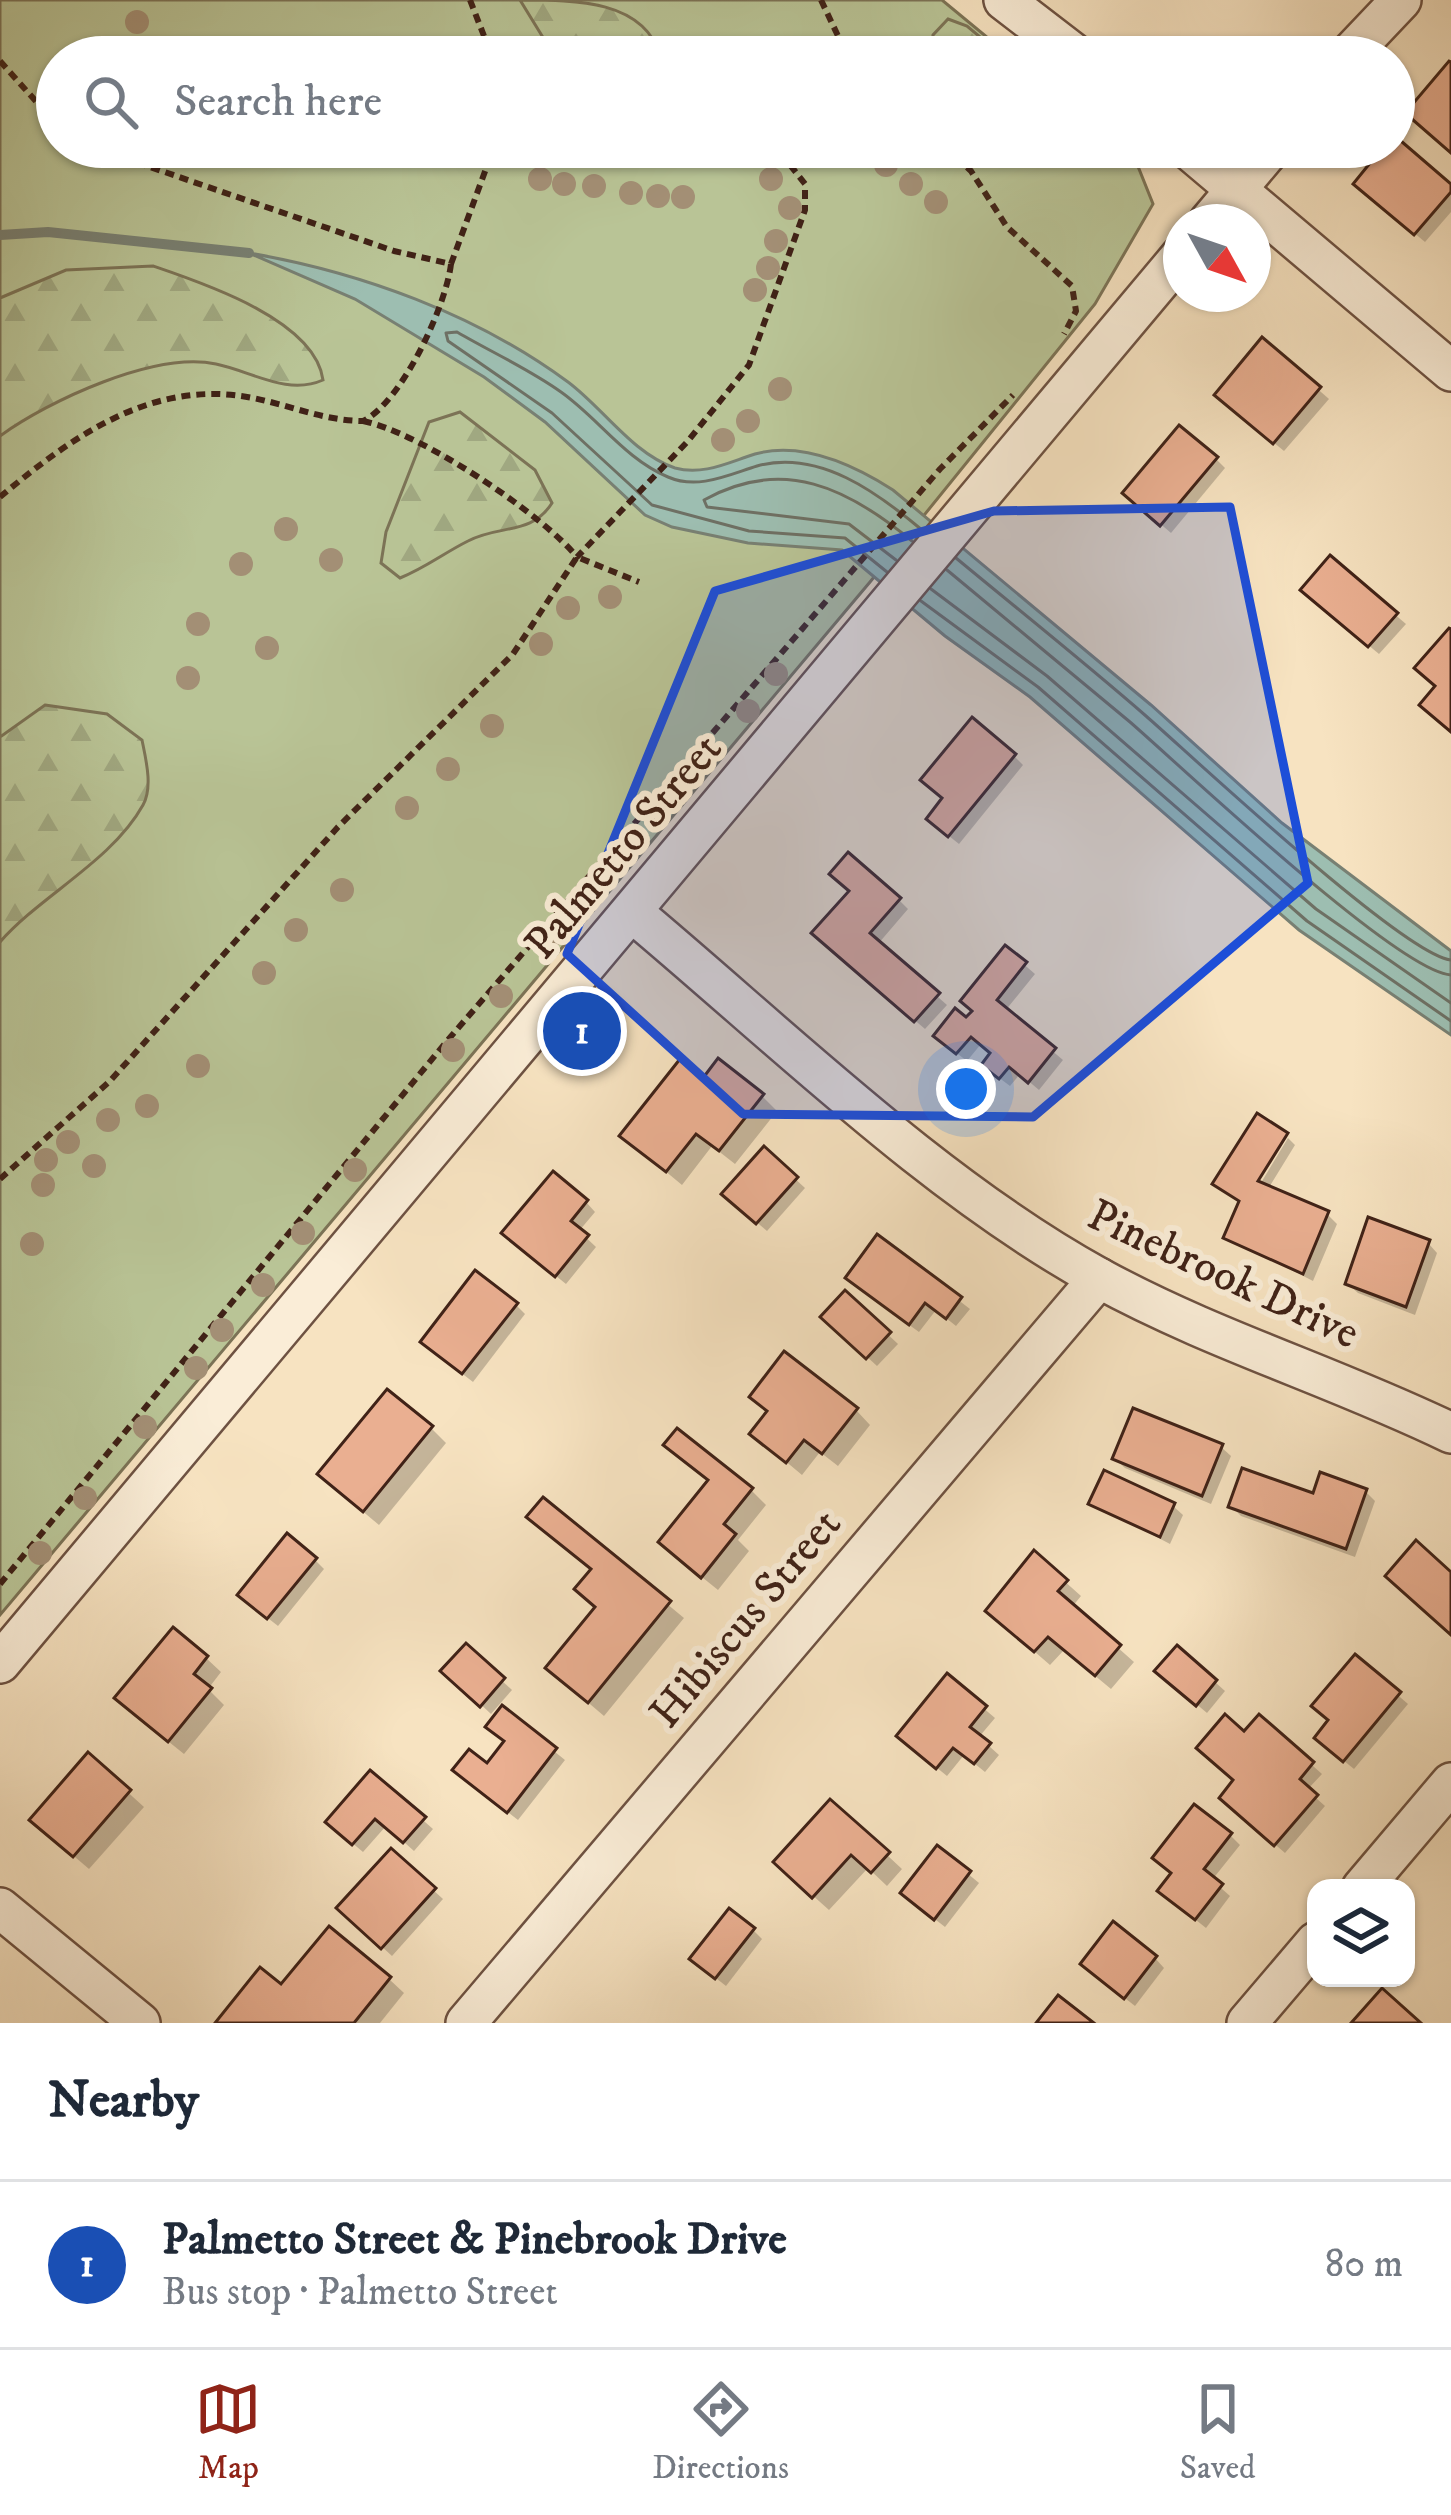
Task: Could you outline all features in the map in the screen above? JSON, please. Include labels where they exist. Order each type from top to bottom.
[{"type":"street","points":[[1004,0],[1051,36]]},
{"type":"street","points":[[1363,36],[1388,0]]},
{"type":"street","points":[[1367,36],[1401,0]]},
{"type":"street","points":[[1211,168],[1451,371]]},
{"type":"street","points":[[1224,204],[1254,168]]},
{"type":"street","name":"Palmetto Street","points":[[0,1663],[1163,278]]},
{"type":"street","name":"Pinebrook Drive","points":[[632,912],[944,1174],[1099,1278],[1188,1322],[1382,1399],[1451,1433]]},
{"type":"street","name":"Hibiscus Street","points":[[466,2023],[1099,1278]]},
{"type":"street","points":[[1370,1879],[1451,1783]]},
{"type":"street","points":[[0,1908],[140,2023]]},
{"type":"street","points":[[1247,2023],[1307,1953]]},
{"type":"path","points":[[470,0],[484,36]]},
{"type":"path","points":[[821,0],[838,36]]},
{"type":"path","points":[[0,61],[36,101]]},
{"type":"path","points":[[153,168],[394,251],[451,265]]},
{"type":"path","points":[[363,421],[387,402],[447,297],[451,265],[486,168]]},
{"type":"path","points":[[0,1179],[110,1081],[338,827],[513,654],[577,557],[669,461],[748,365],[763,335],[805,210],[805,184],[792,168]]},
{"type":"path","points":[[968,168],[1007,227],[1072,286],[1076,310],[1054,346]]},
{"type":"path","points":[[0,1584],[447,1040],[912,503],[1027,379]]},
{"type":"path","points":[[0,497],[114,415],[148,401],[214,393],[363,421],[408,438],[516,503],[577,557],[639,582]]},
{"type":"highlighted area","points":[[1230,507],[1308,883],[1033,1117],[743,1114],[567,954],[715,591],[994,511]]},
{"type":"green space","points":[[0,0],[942,0],[986,36],[36,36],[36,168],[1139,168],[1153,204],[1095,304],[870,582],[0,1615]]},
{"type":"green space","points":[[520,0],[606,7],[640,24],[650,36],[542,36]]},
{"type":"green space","points":[[948,19],[979,36],[933,36]]},
{"type":"green space","points":[[153,266],[227,294],[279,322],[300,339],[323,380],[296,385],[216,364],[163,365],[73,394],[0,436],[0,298],[66,270]]},
{"type":"green space","points":[[460,412],[535,470],[552,503],[525,525],[480,536],[400,578],[381,563],[386,532],[429,422]]},
{"type":"green space","points":[[45,705],[107,714],[142,740],[148,790],[143,805],[113,844],[0,942],[0,737]]},
{"type":"water","points":[[249,253],[374,284],[456,316],[568,382],[645,452],[675,468],[706,469],[755,454],[791,451],[845,464],[893,490],[1151,705],[1282,823],[1451,951],[1451,1035],[1299,930],[1030,697],[945,636],[842,550],[748,543],[672,527],[645,515],[545,422],[484,377],[355,299]]},
{"type":"building","points":[[1451,62],[1451,153],[1415,122],[1415,101]]},
{"type":"building","points":[[1415,153],[1451,184],[1451,192],[1414,235],[1353,184],[1366,168],[1415,168]]},
{"type":"building","points":[[1262,337],[1321,387],[1273,444],[1214,395]]},
{"type":"building","points":[[1179,425],[1218,457],[1160,526],[1122,493]]},
{"type":"building","points":[[1330,555],[1398,613],[1368,647],[1300,590]]},
{"type":"building","points":[[1449,628],[1451,732],[1419,705],[1435,686],[1414,668]]},
{"type":"building","points":[[972,717],[1016,754],[948,837],[926,819],[942,798],[920,780]]},
{"type":"building","points":[[848,852],[901,898],[870,933],[940,993],[914,1022],[811,933],[849,891],[829,874]]},
{"type":"building","points":[[1005,945],[1027,962],[997,1000],[1056,1048],[1028,1083],[1009,1067],[999,1079],[981,1065],[990,1053],[971,1037],[956,1054],[933,1036],[955,1008],[966,1017],[972,1011],[960,1001]]},
{"type":"building","points":[[718,1058],[764,1094],[719,1151],[696,1134],[666,1172],[619,1136],[680,1059],[703,1078]]},
{"type":"building","points":[[1257,1113],[1288,1133],[1258,1181],[1329,1211],[1303,1274],[1223,1238],[1239,1201],[1212,1184]]},
{"type":"building","points":[[764,1146],[798,1177],[756,1224],[721,1194]]},
{"type":"building","points":[[553,1171],[588,1200],[571,1221],[589,1235],[555,1277],[501,1233]]},
{"type":"building","points":[[1368,1217],[1430,1240],[1406,1307],[1345,1284]]},
{"type":"building","points":[[877,1234],[962,1297],[946,1319],[925,1303],[909,1325],[845,1278]]},
{"type":"building","points":[[475,1270],[518,1303],[462,1374],[420,1342]]},
{"type":"building","points":[[845,1290],[891,1332],[866,1359],[820,1317]]},
{"type":"building","points":[[784,1351],[858,1408],[822,1454],[804,1440],[786,1463],[749,1434],[767,1411],[749,1397]]},
{"type":"building","points":[[387,1389],[433,1426],[363,1512],[317,1474]]},
{"type":"building","points":[[1133,1408],[1223,1444],[1202,1496],[1112,1459]]},
{"type":"building","points":[[677,1428],[753,1488],[724,1524],[736,1534],[701,1578],[658,1542],[708,1480],[663,1445]]},
{"type":"building","points":[[1242,1468],[1313,1493],[1320,1472],[1367,1489],[1346,1549],[1228,1507]]},
{"type":"building","points":[[1104,1470],[1175,1503],[1160,1537],[1088,1504]]},
{"type":"building","points":[[543,1497],[671,1601],[588,1703],[545,1668],[595,1607],[574,1589],[591,1569],[526,1517]]},
{"type":"building","points":[[287,1533],[317,1558],[267,1619],[237,1595]]},
{"type":"building","points":[[1416,1540],[1451,1572],[1451,1635],[1385,1576]]},
{"type":"building","points":[[1034,1550],[1068,1580],[1058,1591],[1121,1645],[1095,1676],[1048,1637],[1034,1652],[985,1611]]},
{"type":"building","points":[[173,1627],[208,1656],[194,1674],[212,1688],[168,1742],[114,1698]]},
{"type":"building","points":[[466,1643],[505,1678],[480,1707],[440,1671]]},
{"type":"building","points":[[1177,1645],[1217,1680],[1196,1706],[1154,1671]]},
{"type":"building","points":[[1355,1654],[1401,1692],[1343,1762],[1314,1738],[1328,1720],[1311,1706]]},
{"type":"building","points":[[947,1673],[987,1706],[970,1727],[991,1743],[974,1764],[953,1748],[936,1769],[896,1736]]},
{"type":"building","points":[[502,1705],[557,1748],[507,1813],[452,1770],[469,1749],[487,1763],[504,1741],[485,1727]]},
{"type":"building","points":[[1225,1714],[1244,1731],[1259,1714],[1314,1762],[1300,1779],[1318,1795],[1274,1846],[1219,1798],[1233,1780],[1196,1748]]},
{"type":"building","points":[[88,1752],[131,1790],[73,1857],[29,1820]]},
{"type":"building","points":[[370,1770],[426,1817],[403,1843],[375,1819],[352,1845],[325,1822]]},
{"type":"building","points":[[830,1799],[890,1852],[871,1873],[851,1855],[812,1898],[773,1862]]},
{"type":"building","points":[[1194,1804],[1232,1833],[1204,1869],[1223,1884],[1195,1920],[1157,1891],[1171,1873],[1152,1858]]},
{"type":"building","points":[[937,1845],[971,1871],[934,1920],[900,1893]]},
{"type":"building","points":[[391,1848],[436,1888],[381,1949],[336,1908]]},
{"type":"building","points":[[729,1908],[755,1928],[715,1979],[689,1959]]},
{"type":"building","points":[[1113,1921],[1157,1956],[1124,1999],[1080,1964]]},
{"type":"building","points":[[329,1926],[391,1977],[354,2023],[215,2023],[260,1967],[281,1984]]},
{"type":"building","points":[[1382,1988],[1421,2023],[1351,2023]]},
{"type":"building","points":[[1058,1995],[1094,2023],[1036,2023]]},
{"type":"waterway","points":[[0,235],[48,232],[249,253]]},
{"type":"place","name":"Palmetto Street & Pinebrook Drive","points":[[582,1031]]}]
